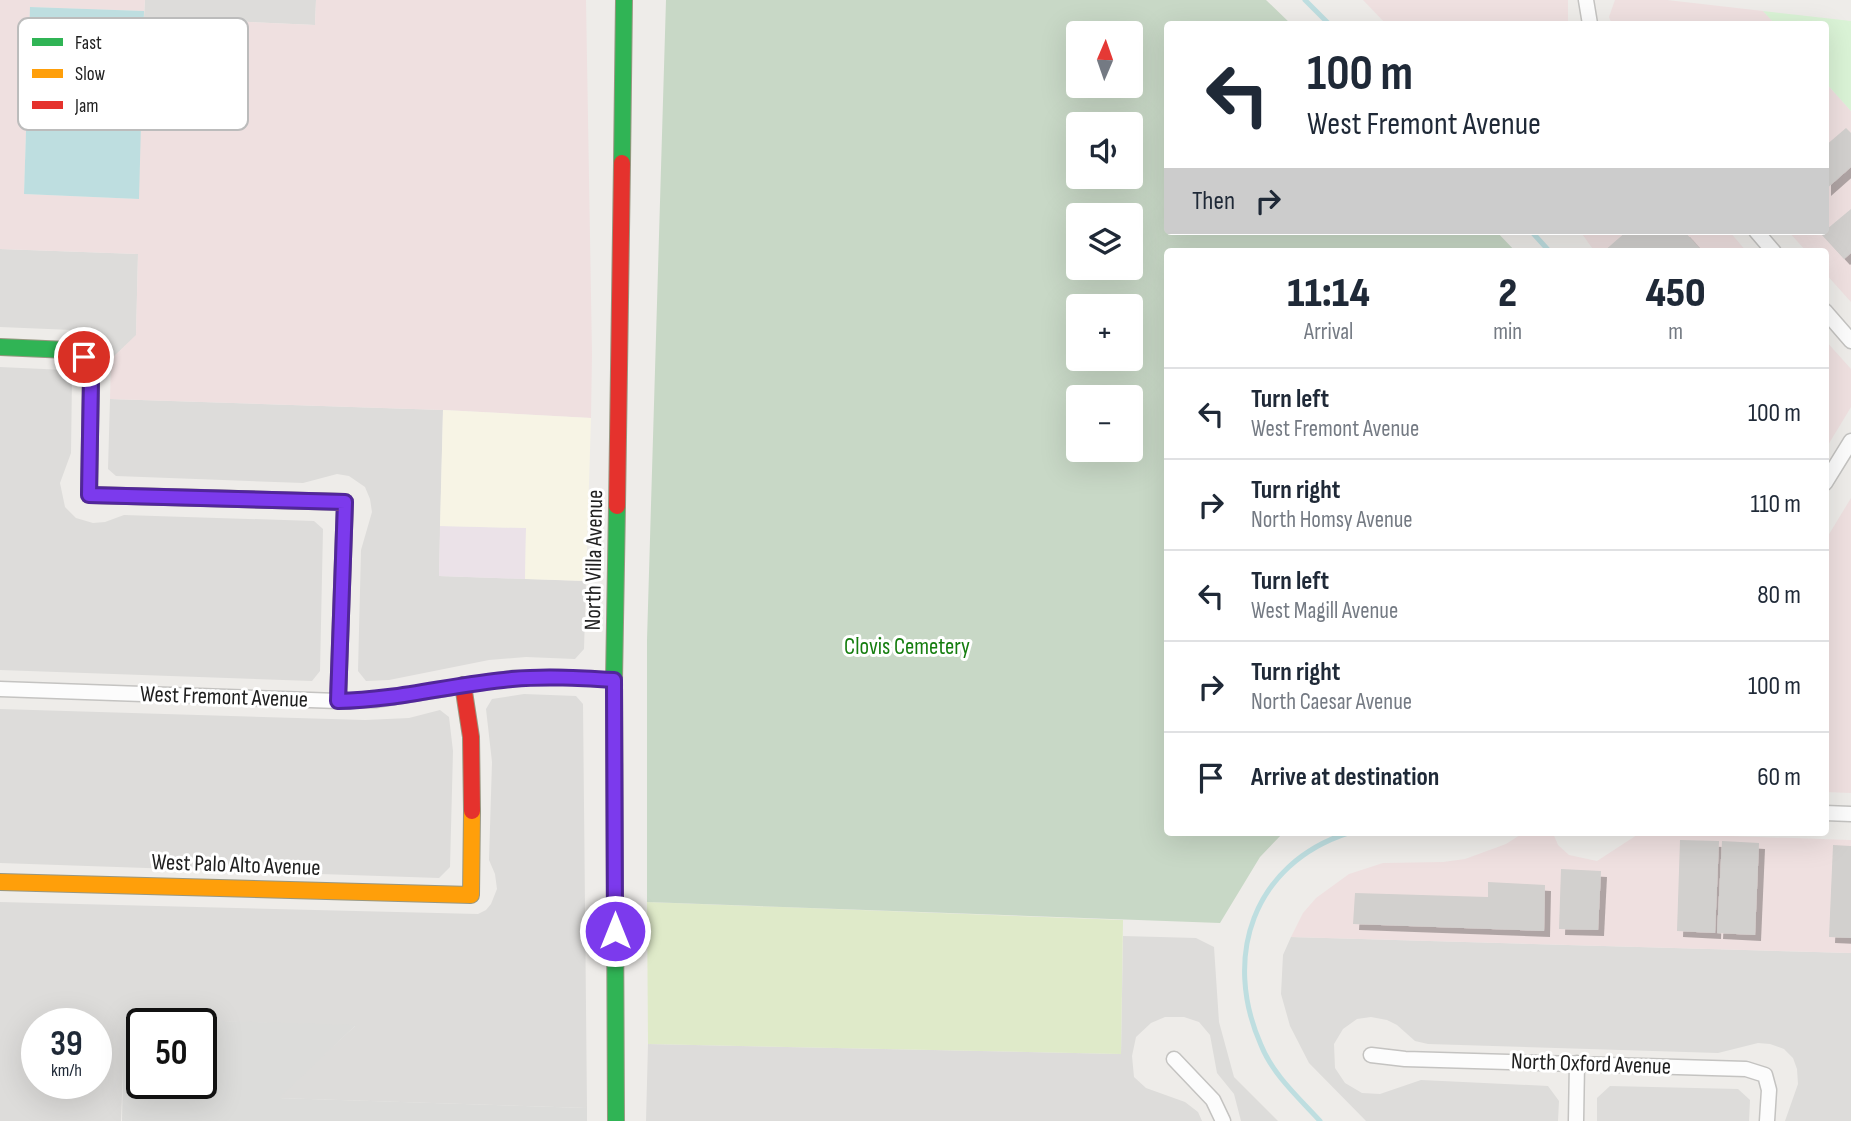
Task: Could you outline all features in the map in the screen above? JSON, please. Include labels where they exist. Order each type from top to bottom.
[{"type":"street","name":"North Villa Avenue","points":[[616,1121],[614,680],[624,0]]},
{"type":"street","points":[[1586,0],[1590,21]]},
{"type":"street","points":[[1829,316],[1851,341]]},
{"type":"street","points":[[0,347],[68,349],[84,357],[90,367],[91,378],[89,495],[345,502],[338,701]]},
{"type":"street","points":[[1829,477],[1851,441]]},
{"type":"street","name":"West Fremont Avenue","points":[[0,689],[375,701],[513,678],[614,680]]},
{"type":"street","name":"West Palo Alto Avenue","points":[[0,882],[471,895],[473,769],[463,685]]},
{"type":"street","points":[[1829,813],[1851,814]]},
{"type":"street","name":"North Oxford Avenue","points":[[1371,1055],[1405,1059],[1746,1069],[1765,1075],[1769,1090],[1767,1121]]},
{"type":"street","points":[[1174,1059],[1213,1100],[1223,1121]]},
{"type":"street","points":[[1576,1121],[1577,1063]]},
{"type":"shaded area","points":[[0,0],[145,0],[144,11],[30,7],[30,18],[18,18],[18,130],[26,130],[24,194],[138,199],[140,130],[248,130],[248,22],[315,25],[316,0],[586,0],[591,418],[443,410],[110,399],[111,359],[136,335],[138,254],[0,249]]},
{"type":"shaded area","points":[[145,0],[316,0],[315,25],[248,22],[248,18],[144,17]]},
{"type":"shaded area","points":[[1363,0],[1568,0],[1568,21],[1383,21]]},
{"type":"shaded area","points":[[1615,0],[1667,0],[1763,11],[1772,21],[1611,21],[1609,17]]},
{"type":"shaded area","points":[[1829,86],[1851,111],[1851,302],[1829,277],[1829,248],[1803,248],[1792,235],[1829,235]]},
{"type":"shaded area","points":[[1583,235],[1732,235],[1744,248],[1592,248]]},
{"type":"shaded area","points":[[0,249],[138,254],[136,336],[111,359],[105,343],[92,334],[72,330],[0,327]]},
{"type":"shaded area","points":[[1829,344],[1851,369],[1851,407],[1829,443]]},
{"type":"shaded area","points":[[0,367],[65,370],[72,378],[71,453],[60,483],[65,507],[76,518],[93,523],[124,515],[314,521],[323,529],[320,671],[312,681],[0,670]]},
{"type":"shaded area","points":[[110,399],[443,410],[439,576],[586,581],[584,649],[575,659],[526,657],[489,660],[389,680],[366,681],[358,671],[361,550],[372,512],[365,487],[349,476],[337,474],[303,483],[116,476],[108,469]]},
{"type":"shaded area","points":[[443,410],[591,418],[586,581],[525,579],[526,528],[440,526]]},
{"type":"shaded area","points":[[1851,498],[1851,793],[1829,792],[1829,534]]},
{"type":"shaded area","points":[[440,526],[526,528],[525,579],[439,576]]},
{"type":"shaded area","points":[[524,694],[576,696],[583,704],[587,1108],[277,1098],[355,1026],[217,1021],[217,1008],[126,1008],[121,1121],[0,1121],[0,902],[478,914],[491,904],[497,889],[489,860],[492,762],[486,709],[492,699]]},
{"type":"shaded area","points":[[0,709],[365,720],[409,718],[440,710],[449,717],[453,751],[450,867],[439,878],[0,863]]},
{"type":"shaded area","points":[[1518,836],[1554,836],[1558,845],[1569,855],[1597,861],[1635,836],[1851,840],[1851,953],[1291,937],[1303,913],[1316,898],[1349,874],[1383,863],[1465,859],[1506,844]]},
{"type":"shaded area","points":[[1123,936],[1196,938],[1214,947],[1219,1022],[1234,1077],[1278,1121],[1241,1121],[1234,1094],[1217,1073],[1210,1035],[1199,1022],[1184,1017],[1165,1017],[1151,1023],[1136,1037],[1132,1056],[1134,1077],[1146,1088],[1185,1102],[1198,1112],[1202,1121],[646,1121],[648,1044],[1121,1054]]},
{"type":"shaded area","points":[[1291,937],[1851,953],[1851,1121],[1785,1121],[1798,1084],[1797,1069],[1793,1058],[1784,1049],[1770,1044],[1758,1043],[1718,1053],[1428,1044],[1415,1041],[1387,1020],[1371,1017],[1357,1019],[1343,1029],[1334,1044],[1335,1068],[1345,1083],[1362,1093],[1380,1094],[1421,1080],[1548,1086],[1559,1101],[1558,1121],[1366,1121],[1309,1063],[1290,1026],[1281,994],[1283,955]]},
{"type":"shaded area","points":[[124,1018],[126,1099],[217,1099],[217,1021],[356,1025],[279,1098],[587,1108],[587,1121],[122,1121]]},
{"type":"shaded area","points":[[1610,1086],[1738,1089],[1750,1100],[1749,1121],[1597,1121],[1597,1098]]},
{"type":"green space","name":"Clovis Cemetery","points":[[666,0],[1266,0],[1288,21],[1164,21],[1164,235],[1500,235],[1512,248],[1164,248],[1164,836],[1280,836],[1260,857],[1220,923],[647,902],[647,640]]},
{"type":"green space","points":[[1763,11],[1851,21],[1851,111],[1829,86],[1829,21],[1772,21]]},
{"type":"green space","points":[[647,902],[1123,920],[1121,1054],[648,1044]]},
{"type":"water","points":[[30,7],[144,11],[144,18],[30,18]]},
{"type":"water","points":[[26,130],[141,130],[139,199],[24,194]]},
{"type":"building","points":[[1846,128],[1851,133],[1851,167],[1829,186],[1829,143]]},
{"type":"building","points":[[1851,209],[1851,253],[1844,259],[1822,235],[1829,235],[1829,227]]},
{"type":"building","points":[[1622,235],[1688,235],[1699,248],[1608,248]]},
{"type":"building","points":[[1680,840],[1719,841],[1715,933],[1677,931]]},
{"type":"building","points":[[1722,841],[1759,843],[1755,935],[1717,933]]},
{"type":"building","points":[[1833,845],[1851,846],[1851,938],[1829,937]]},
{"type":"building","points":[[1561,869],[1601,871],[1598,930],[1559,929]]},
{"type":"building","points":[[1488,882],[1545,885],[1544,931],[1353,924],[1355,893],[1488,897]]},
{"type":"waterway","points":[[1305,0],[1326,21]]},
{"type":"waterway","points":[[1535,235],[1546,248]]},
{"type":"waterway","points":[[1320,1121],[1279,1076],[1261,1045],[1250,1012],[1245,979],[1246,947],[1254,918],[1268,890],[1289,867],[1315,847],[1341,836]]},
{"type":"traffic: fast","points":[[622,163],[624,0]]},
{"type":"traffic: fast","points":[[0,347],[68,350],[78,354],[87,363],[91,378],[89,495],[204,498]]},
{"type":"traffic: fast","points":[[616,1121],[614,680],[617,506]]},
{"type":"traffic: slow","points":[[204,498],[345,502],[338,701]]},
{"type":"traffic: slow","points":[[0,882],[471,895],[472,811]]},
{"type":"traffic: jam","points":[[617,506],[622,163]]},
{"type":"traffic: jam","points":[[463,685],[471,737],[472,811]]},
{"type":"route","points":[[84,357],[90,367],[91,378],[89,495],[345,502],[338,701],[375,701],[513,678],[614,680],[615,931]]}]
